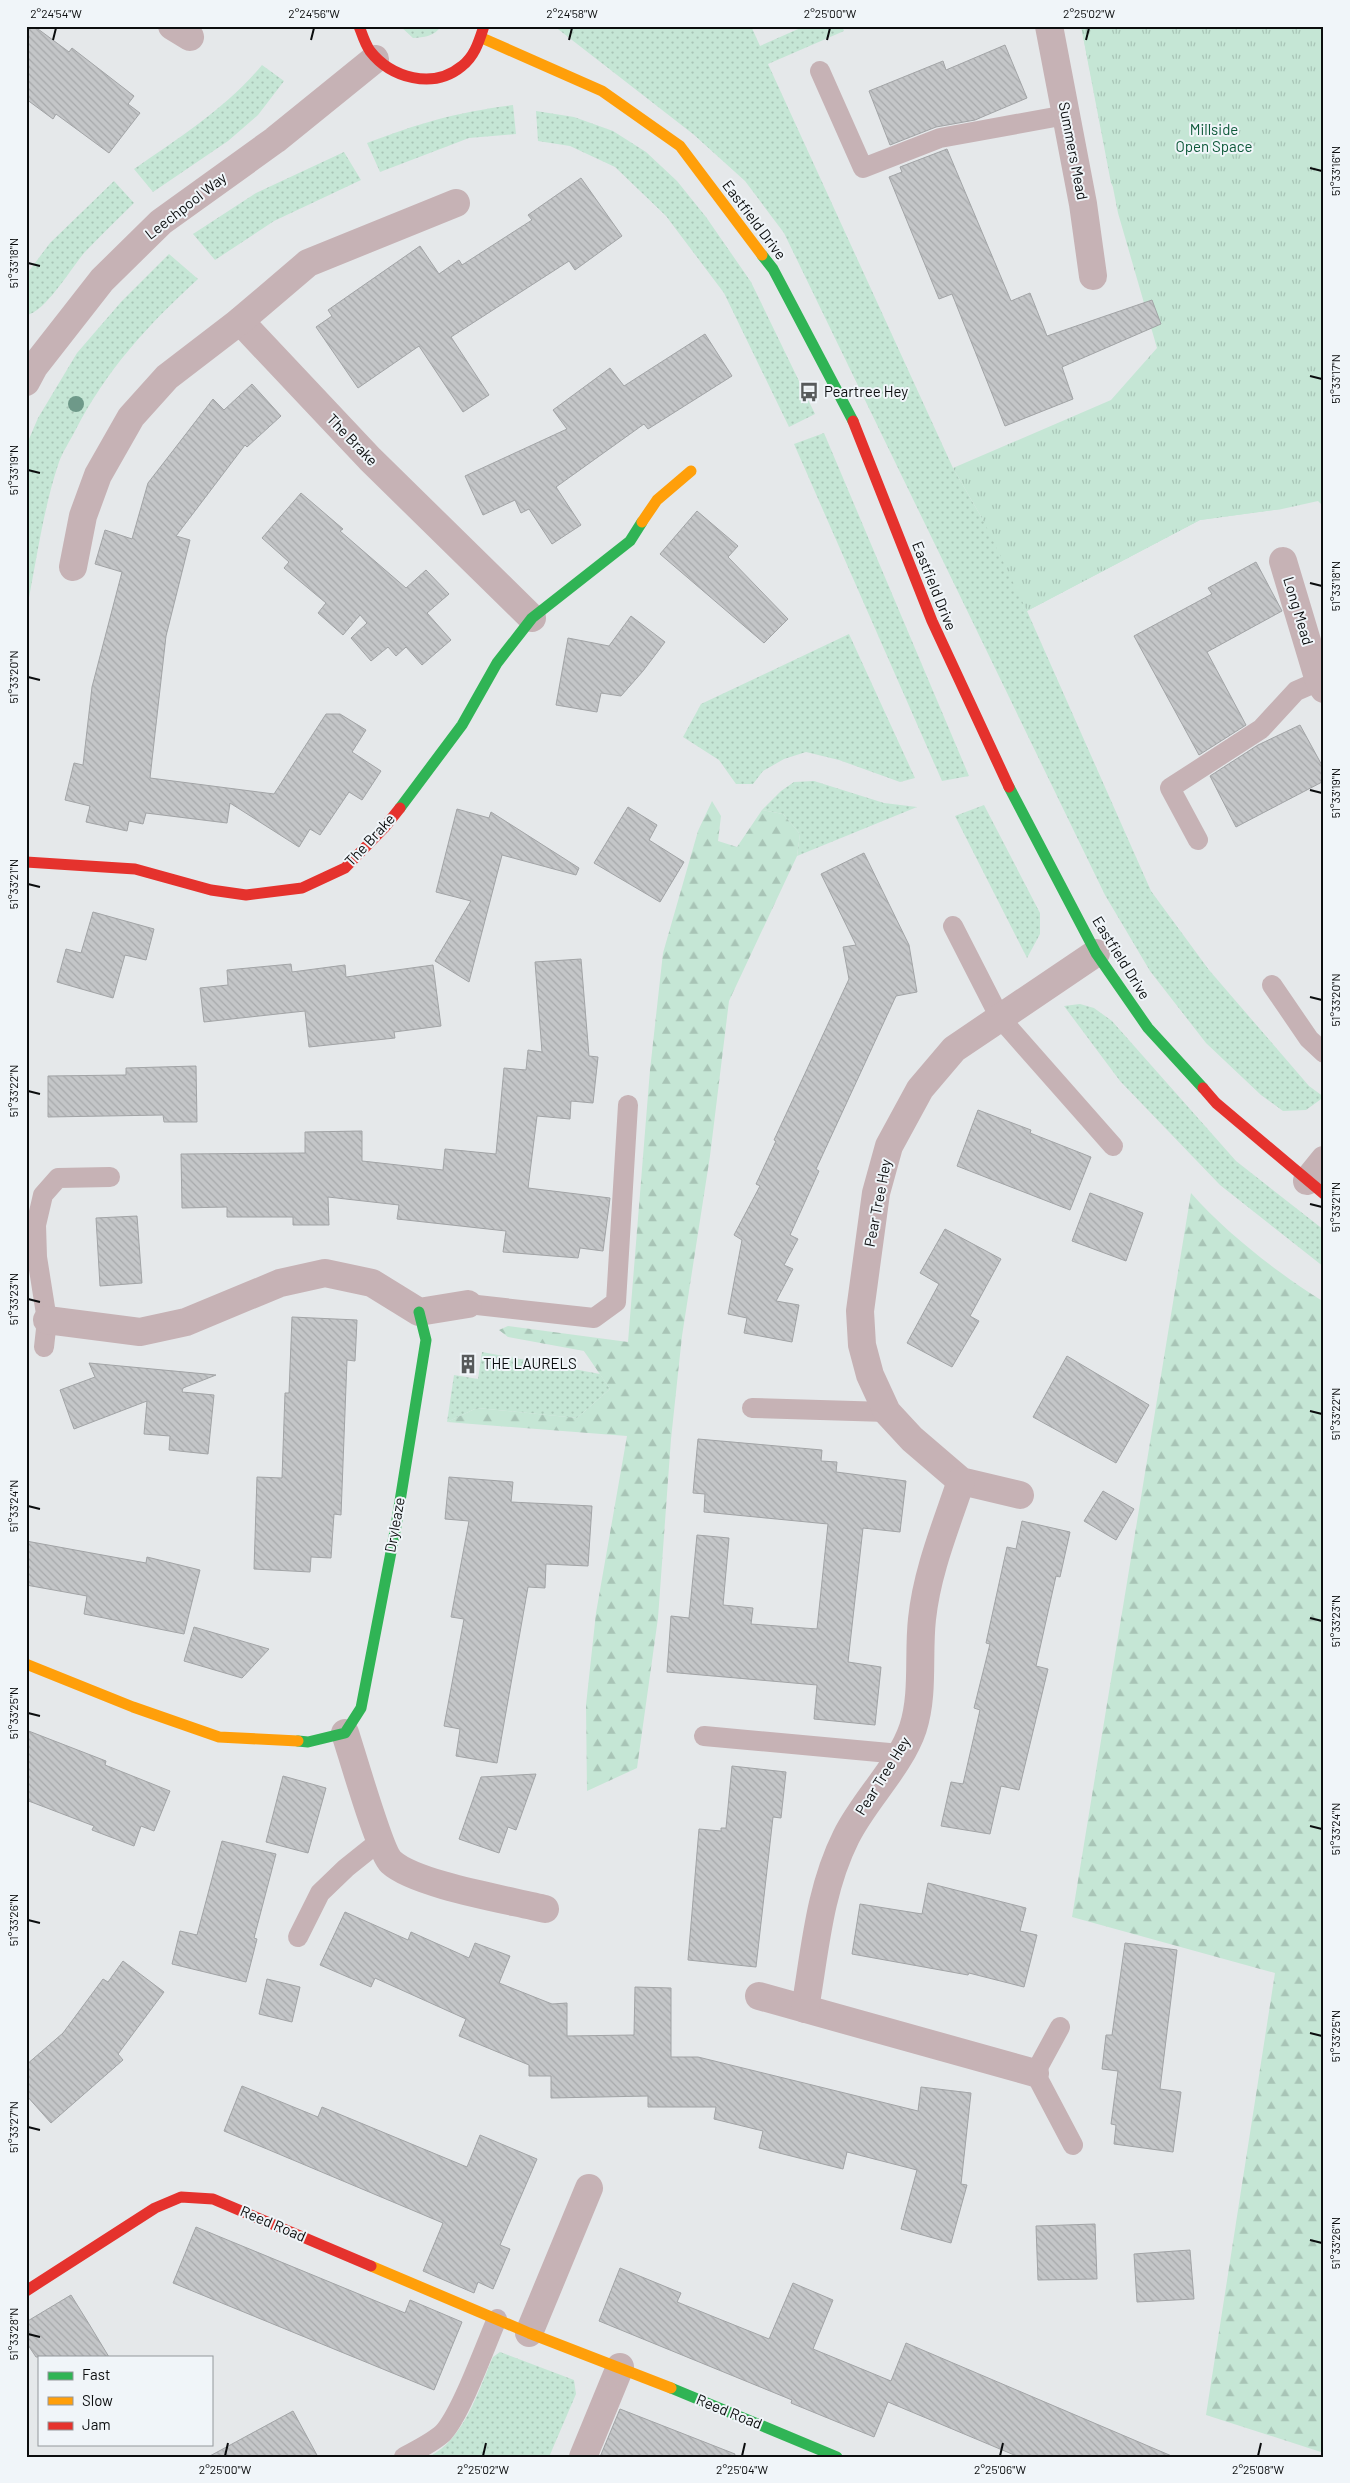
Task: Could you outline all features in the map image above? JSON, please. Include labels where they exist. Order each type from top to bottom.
[{"type":"street","points":[[360,26],[364,42],[375,59],[393,73],[413,79],[435,79],[455,70],[472,57],[483,32]]},
{"type":"street","name":"Summers Mead","points":[[1049,26],[1083,204],[1093,276]]},
{"type":"street","name":"Eastfield Drive","points":[[483,32],[602,91],[680,146],[773,269],[850,417],[932,621],[1003,776],[1096,953],[1148,1028],[1216,1103],[1315,1187]]},
{"type":"street","name":"Leechpool Way","points":[[29,371],[102,280],[161,222],[275,140],[375,59]]},
{"type":"street","points":[[73,567],[83,516],[98,475],[131,417],[166,377],[240,321],[308,263],[456,203]]},
{"type":"street","name":"The Brake","points":[[240,321],[370,459],[532,618]]},
{"type":"street","name":"The Brake","points":[[26,862],[136,869],[211,890],[246,895],[302,888],[345,868],[384,828],[433,764],[462,725],[497,663],[532,618],[630,541],[657,500],[691,471]]},
{"type":"street","name":"Long Mead","points":[[1283,561],[1322,685]]},
{"type":"street","name":"Pear Tree Hey","points":[[1020,1495],[961,1481],[912,1439],[886,1412],[870,1375],[862,1345],[860,1311],[876,1193],[889,1146],[920,1089],[954,1049],[1096,953]]},
{"type":"street","points":[[1315,1187],[1324,1160]]},
{"type":"street","points":[[47,1320],[140,1332],[186,1322],[280,1283],[325,1273],[372,1283],[419,1312],[468,1304]]},
{"type":"street","name":"Dryleaze","points":[[345,1733],[361,1708],[396,1526],[426,1340],[419,1312]]},
{"type":"street","name":"Pear Tree Hey","points":[[806,2009],[825,1888],[846,1837],[876,1788],[900,1754],[913,1727],[917,1700],[922,1618],[932,1567],[961,1481]]},
{"type":"street","points":[[26,1664],[133,1707],[219,1737],[308,1742],[345,1733],[380,1840],[390,1862],[422,1879],[545,1908]]},
{"type":"street","points":[[759,1996],[1035,2073]]},
{"type":"street","points":[[529,2333],[589,2188]]},
{"type":"street","name":"Reed Road","points":[[26,2291],[155,2208],[180,2196],[214,2199],[529,2333],[620,2367],[825,2455]]},
{"type":"street","points":[[583,2457],[620,2367]]},
{"type":"lane","points":[[820,71],[863,168],[940,138],[1066,115]]},
{"type":"lane","points":[[1198,840],[1170,788],[1262,729],[1296,691],[1322,685]]},
{"type":"lane","points":[[953,926],[1000,1018],[1113,1146]]},
{"type":"lane","points":[[1272,985],[1309,1039],[1324,1053]]},
{"type":"lane","points":[[468,1304],[594,1318],[616,1302],[628,1105]]},
{"type":"lane","points":[[44,1347],[47,1320],[37,1257],[36,1225],[43,1195],[58,1178],[110,1177]]},
{"type":"lane","points":[[752,1408],[886,1412]]},
{"type":"lane","points":[[704,1736],[900,1754]]},
{"type":"lane","points":[[298,1937],[320,1893],[346,1868],[380,1840]]},
{"type":"lane","points":[[1060,2027],[1035,2073],[1072,2144]]},
{"type":"lane","points":[[404,2457],[428,2444],[444,2432],[455,2414],[497,2319]]},
{"type":"green space","points":[[400,26],[441,26],[438,30],[425,37],[413,38]]},
{"type":"green space","points":[[554,26],[751,26],[760,46],[805,26],[842,26],[844,31],[768,64],[953,468],[983,520],[1099,469],[1189,323],[1111,183],[1081,26],[1282,509],[1200,520],[1027,611],[1151,891],[1209,970],[1309,1086],[1324,1097],[1306,1110],[1283,1111],[1261,1095],[1206,1043],[1150,971],[1105,895],[784,233],[745,181],[693,134]]},
{"type":"green space","name":"Millside Open Space","points":[[1081,26],[1324,26],[1324,507],[1318,501],[1282,509],[1200,520],[1027,611],[983,520],[953,468],[1111,400],[1157,348],[1118,213]]},
{"type":"green space","points":[[262,65],[284,81],[258,115],[228,141],[153,192],[134,169],[218,108],[248,81]]},
{"type":"green space","points":[[513,105],[516,134],[469,138],[380,172],[367,143],[438,119]]},
{"type":"green space","points":[[536,111],[574,117],[613,131],[646,152],[677,181],[706,217],[751,282],[815,414],[789,427],[724,293],[666,216],[615,167],[570,146],[538,141]]},
{"type":"green space","points":[[344,152],[361,180],[274,221],[215,260],[193,234],[256,193]]},
{"type":"green space","points":[[114,181],[134,203],[84,253],[49,299],[33,313],[26,315],[26,275],[50,243]]},
{"type":"green space","points":[[169,254],[198,279],[129,349],[87,409],[65,450],[59,462],[48,499],[26,613],[26,446],[38,418],[77,353],[121,302]]},
{"type":"green space","points":[[824,433],[969,776],[942,781],[794,444]]},
{"type":"green space","points":[[849,634],[915,778],[900,782],[839,760],[806,752],[784,759],[763,771],[753,784],[736,784],[719,760],[683,737],[701,704]]},
{"type":"green space","points":[[814,781],[884,803],[917,807],[797,856],[800,834],[783,814],[762,810],[781,791],[794,782]]},
{"type":"green space","points":[[712,801],[721,816],[718,841],[737,847],[762,810],[783,814],[800,834],[797,856],[729,1001],[710,1156],[682,1336],[671,1439],[658,1618],[637,1768],[587,1791],[586,1705],[596,1613],[627,1436],[447,1422],[477,1408],[577,1418],[610,1389],[584,1351],[508,1337],[499,1330],[508,1326],[628,1342],[650,1070],[663,953],[698,831]]},
{"type":"green space","points":[[984,805],[1040,913],[1040,934],[1027,958],[955,816]]},
{"type":"green space","points":[[1080,1004],[1094,1008],[1112,1021],[1236,1161],[1324,1230],[1324,1267],[1220,1185],[1120,1081],[1064,1006]]},
{"type":"green space","points":[[1191,1193],[1220,1223],[1254,1252],[1289,1279],[1324,1302],[1324,2453],[1206,2415],[1275,1973],[1072,1917]]},
{"type":"green space","points":[[482,1352],[600,1374],[610,1389],[577,1418],[477,1408],[447,1422],[454,1375],[478,1379]]},
{"type":"green space","points":[[500,2352],[574,2380],[576,2394],[549,2457],[429,2457],[441,2449],[461,2426],[476,2399],[493,2357]]},
{"type":"building","points":[[26,26],[34,26],[69,52],[72,48],[134,96],[128,104],[140,113],[109,153],[56,114],[53,119],[26,99]]},
{"type":"building","points":[[1005,45],[1027,98],[975,120],[936,127],[890,145],[869,91],[943,61],[946,70]]},
{"type":"building","points":[[947,149],[1011,301],[1030,293],[1047,336],[1152,300],[1161,324],[1062,367],[1073,399],[1005,426],[952,294],[939,299],[889,177],[902,172],[900,167]]},
{"type":"building","points":[[581,178],[622,236],[575,270],[569,261],[451,337],[489,395],[463,412],[419,346],[358,388],[316,327],[332,316],[328,310],[420,246],[439,274],[459,260],[462,265],[532,220],[528,215]]},
{"type":"building","points":[[705,334],[732,376],[648,429],[644,424],[556,487],[581,525],[552,544],[529,509],[521,513],[515,500],[483,515],[465,476],[567,429],[553,410],[610,368],[624,386]]},
{"type":"building","points":[[252,384],[281,416],[247,447],[245,445],[176,536],[190,540],[166,636],[150,778],[274,794],[326,714],[340,714],[366,730],[352,752],[381,771],[362,800],[349,792],[320,835],[310,829],[299,847],[230,803],[227,823],[146,813],[143,824],[129,821],[127,831],[86,822],[90,806],[65,800],[74,763],[83,765],[92,687],[122,572],[95,564],[105,530],[132,539],[148,483],[213,399],[224,410]]},
{"type":"building","points":[[301,493],[343,529],[340,531],[406,588],[426,570],[449,594],[427,613],[451,640],[422,665],[406,647],[396,656],[388,647],[371,661],[351,638],[367,623],[360,615],[343,635],[318,613],[326,603],[284,568],[289,562],[262,538]]},
{"type":"building","points":[[697,511],[738,546],[728,557],[788,619],[764,643],[660,554]]},
{"type":"building","points":[[1256,562],[1282,611],[1207,652],[1246,725],[1199,755],[1134,636],[1212,594],[1208,588]]},
{"type":"building","points":[[631,616],[665,642],[643,671],[621,696],[601,693],[597,712],[556,705],[568,638],[609,646]]},
{"type":"building","points":[[1300,725],[1324,769],[1324,781],[1236,827],[1210,776],[1258,745]]},
{"type":"building","points":[[628,807],[657,825],[649,840],[684,862],[660,902],[594,863]]},
{"type":"building","points":[[457,809],[489,818],[491,812],[579,868],[576,875],[502,855],[469,982],[435,961],[471,901],[436,892]]},
{"type":"building","points":[[864,853],[909,945],[917,992],[896,996],[816,1169],[819,1171],[790,1235],[798,1239],[784,1265],[793,1269],[776,1301],[799,1305],[792,1342],[744,1333],[747,1318],[728,1314],[742,1240],[734,1235],[760,1186],[756,1184],[776,1141],[774,1140],[849,979],[843,947],[856,945],[821,874]]},
{"type":"building","points":[[93,912],[154,929],[146,960],[125,955],[113,998],[57,982],[66,949],[81,953]]},
{"type":"building","points":[[581,959],[589,1056],[598,1057],[593,1103],[571,1101],[570,1119],[537,1116],[528,1188],[610,1198],[603,1251],[580,1248],[578,1258],[503,1252],[506,1231],[397,1219],[399,1205],[328,1197],[329,1225],[293,1225],[293,1217],[227,1217],[227,1207],[182,1208],[181,1154],[305,1153],[305,1132],[362,1131],[362,1161],[443,1170],[445,1149],[496,1154],[504,1068],[526,1070],[528,1050],[542,1052],[535,962]]},
{"type":"building","points":[[291,964],[292,972],[345,965],[346,977],[433,965],[441,1026],[394,1032],[395,1038],[309,1047],[305,1011],[204,1022],[200,988],[228,985],[227,970]]},
{"type":"building","points":[[196,1066],[197,1122],[164,1122],[163,1115],[48,1117],[48,1076],[126,1075],[126,1068]]},
{"type":"building","points":[[978,1110],[1031,1130],[1030,1133],[1091,1157],[1070,1210],[957,1166]]},
{"type":"building","points":[[1090,1193],[1143,1213],[1126,1261],[1072,1241]]},
{"type":"building","points":[[137,1216],[142,1283],[100,1286],[96,1218]]},
{"type":"building","points":[[945,1229],[1001,1259],[970,1316],[979,1321],[952,1367],[907,1343],[939,1284],[920,1273]]},
{"type":"building","points":[[292,1317],[357,1320],[355,1361],[347,1360],[341,1515],[334,1514],[331,1558],[311,1557],[310,1572],[254,1569],[257,1477],[282,1478],[285,1393],[289,1393]]},
{"type":"building","points":[[1067,1356],[1149,1405],[1116,1463],[1033,1417]]},
{"type":"building","points":[[89,1363],[216,1375],[183,1388],[182,1392],[214,1395],[208,1454],[169,1450],[170,1436],[144,1434],[147,1401],[74,1429],[60,1390],[95,1377]]},
{"type":"building","points":[[698,1439],[822,1450],[821,1461],[837,1462],[836,1472],[906,1481],[900,1532],[863,1528],[848,1662],[881,1667],[875,1725],[814,1719],[817,1685],[667,1672],[671,1616],[689,1618],[697,1535],[729,1538],[723,1605],[753,1608],[751,1624],[817,1629],[828,1524],[704,1512],[705,1494],[693,1493]]},
{"type":"building","points":[[449,1477],[513,1482],[511,1502],[592,1506],[588,1566],[546,1564],[545,1588],[528,1587],[497,1763],[456,1756],[460,1729],[444,1726],[464,1619],[451,1617],[469,1521],[445,1519]]},
{"type":"building","points":[[1103,1491],[1134,1509],[1116,1540],[1084,1521]]},
{"type":"building","points":[[1022,1521],[1070,1532],[1060,1577],[1056,1576],[1036,1666],[1048,1669],[1019,1790],[1001,1786],[990,1834],[941,1826],[951,1782],[963,1784],[980,1710],[974,1708],[990,1644],[986,1643],[1007,1547],[1016,1549]]},
{"type":"building","points":[[26,1541],[146,1563],[147,1557],[200,1570],[184,1634],[84,1614],[87,1596],[26,1585]]},
{"type":"building","points":[[194,1627],[269,1649],[242,1678],[184,1661]]},
{"type":"building","points":[[26,1730],[106,1761],[105,1765],[170,1791],[154,1831],[141,1826],[134,1846],[92,1830],[94,1826],[26,1800]]},
{"type":"building","points":[[732,1766],[786,1772],[781,1818],[773,1817],[756,1967],[688,1960],[699,1829],[721,1831],[721,1828],[726,1828]]},
{"type":"building","points":[[536,1774],[516,1830],[508,1827],[499,1853],[459,1839],[481,1777]]},
{"type":"building","points":[[283,1776],[326,1788],[308,1853],[266,1842]]},
{"type":"building","points":[[222,1841],[276,1854],[254,1938],[257,1939],[246,1982],[172,1964],[180,1931],[197,1935]]},
{"type":"building","points":[[928,1883],[1026,1908],[1020,1931],[1037,1935],[1024,1987],[969,1973],[968,1975],[852,1954],[860,1904],[922,1914]]},
{"type":"building","points":[[345,1912],[408,1940],[411,1932],[469,1958],[475,1943],[510,1956],[499,1983],[552,2004],[567,2003],[567,2036],[634,2035],[635,1987],[671,1988],[671,2057],[698,2057],[918,2111],[921,2087],[971,2093],[961,2184],[967,2185],[951,2243],[901,2229],[917,2170],[847,2152],[843,2169],[759,2148],[763,2131],[714,2119],[716,2107],[648,2107],[648,2096],[551,2098],[551,2076],[529,2076],[529,2065],[459,2036],[466,2019],[375,1978],[371,1987],[320,1965]]},
{"type":"building","points":[[1125,1943],[1177,1950],[1160,2089],[1181,2092],[1173,2152],[1114,2144],[1116,2125],[1111,2124],[1118,2071],[1102,2069],[1106,2035],[1112,2035]]},
{"type":"building","points":[[123,1961],[164,1992],[118,2054],[123,2060],[51,2123],[26,2095],[26,2065],[63,2033],[103,1979],[108,1982]]},
{"type":"building","points":[[267,1979],[300,1987],[292,2022],[259,2014]]},
{"type":"building","points":[[242,2086],[318,2117],[322,2107],[467,2167],[480,2135],[537,2159],[500,2245],[510,2249],[493,2289],[478,2282],[474,2293],[423,2271],[443,2223],[224,2131]]},
{"type":"building","points":[[1095,2224],[1097,2279],[1038,2280],[1036,2226]]},
{"type":"building","points":[[196,2227],[405,2313],[410,2300],[462,2322],[434,2390],[173,2283]]},
{"type":"building","points":[[1190,2250],[1194,2299],[1137,2302],[1134,2254]]},
{"type":"building","points":[[620,2268],[681,2293],[677,2302],[769,2339],[793,2283],[833,2300],[813,2349],[891,2381],[906,2343],[1174,2457],[1019,2457],[888,2402],[874,2437],[791,2403],[792,2400],[599,2321]]},
{"type":"building","points":[[71,2295],[108,2356],[36,2357],[26,2342],[26,2322]]},
{"type":"building","points":[[620,2409],[735,2454],[734,2457],[600,2457]]},
{"type":"building","points":[[293,2411],[318,2457],[208,2457]]},
{"type":"traffic: fast","points":[[762,255],[773,269],[853,421]]},
{"type":"traffic: fast","points":[[400,808],[462,725],[497,663],[532,618],[630,541],[642,522]]},
{"type":"traffic: fast","points":[[1009,787],[1096,953],[1148,1028],[1203,1088]]},
{"type":"traffic: fast","points":[[298,1741],[308,1742],[345,1733],[361,1708],[396,1526],[426,1340],[419,1312]]},
{"type":"traffic: fast","points":[[671,2388],[837,2457]]},
{"type":"traffic: slow","points":[[482,38],[602,91],[680,146],[762,255]]},
{"type":"traffic: slow","points":[[642,522],[657,500],[691,471]]},
{"type":"traffic: slow","points":[[26,1664],[133,1707],[219,1737],[298,1741]]},
{"type":"traffic: slow","points":[[371,2266],[529,2333],[671,2388]]},
{"type":"traffic: jam","points":[[359,26],[370,51],[389,68],[413,78],[426,79],[438,78],[462,66],[476,48],[484,26]]},
{"type":"traffic: jam","points":[[853,421],[932,621],[1009,787]]},
{"type":"traffic: jam","points":[[26,862],[135,869],[211,890],[246,895],[302,888],[345,868],[384,828],[400,808]]},
{"type":"traffic: jam","points":[[1203,1088],[1216,1103],[1324,1194]]},
{"type":"traffic: jam","points":[[26,2291],[155,2208],[181,2197],[213,2199],[371,2266]]},
{"type":"place","name":"Peartree Hey","points":[[809,392]]},
{"type":"place","name":"THE LAURELS","points":[[468,1364]]}]
